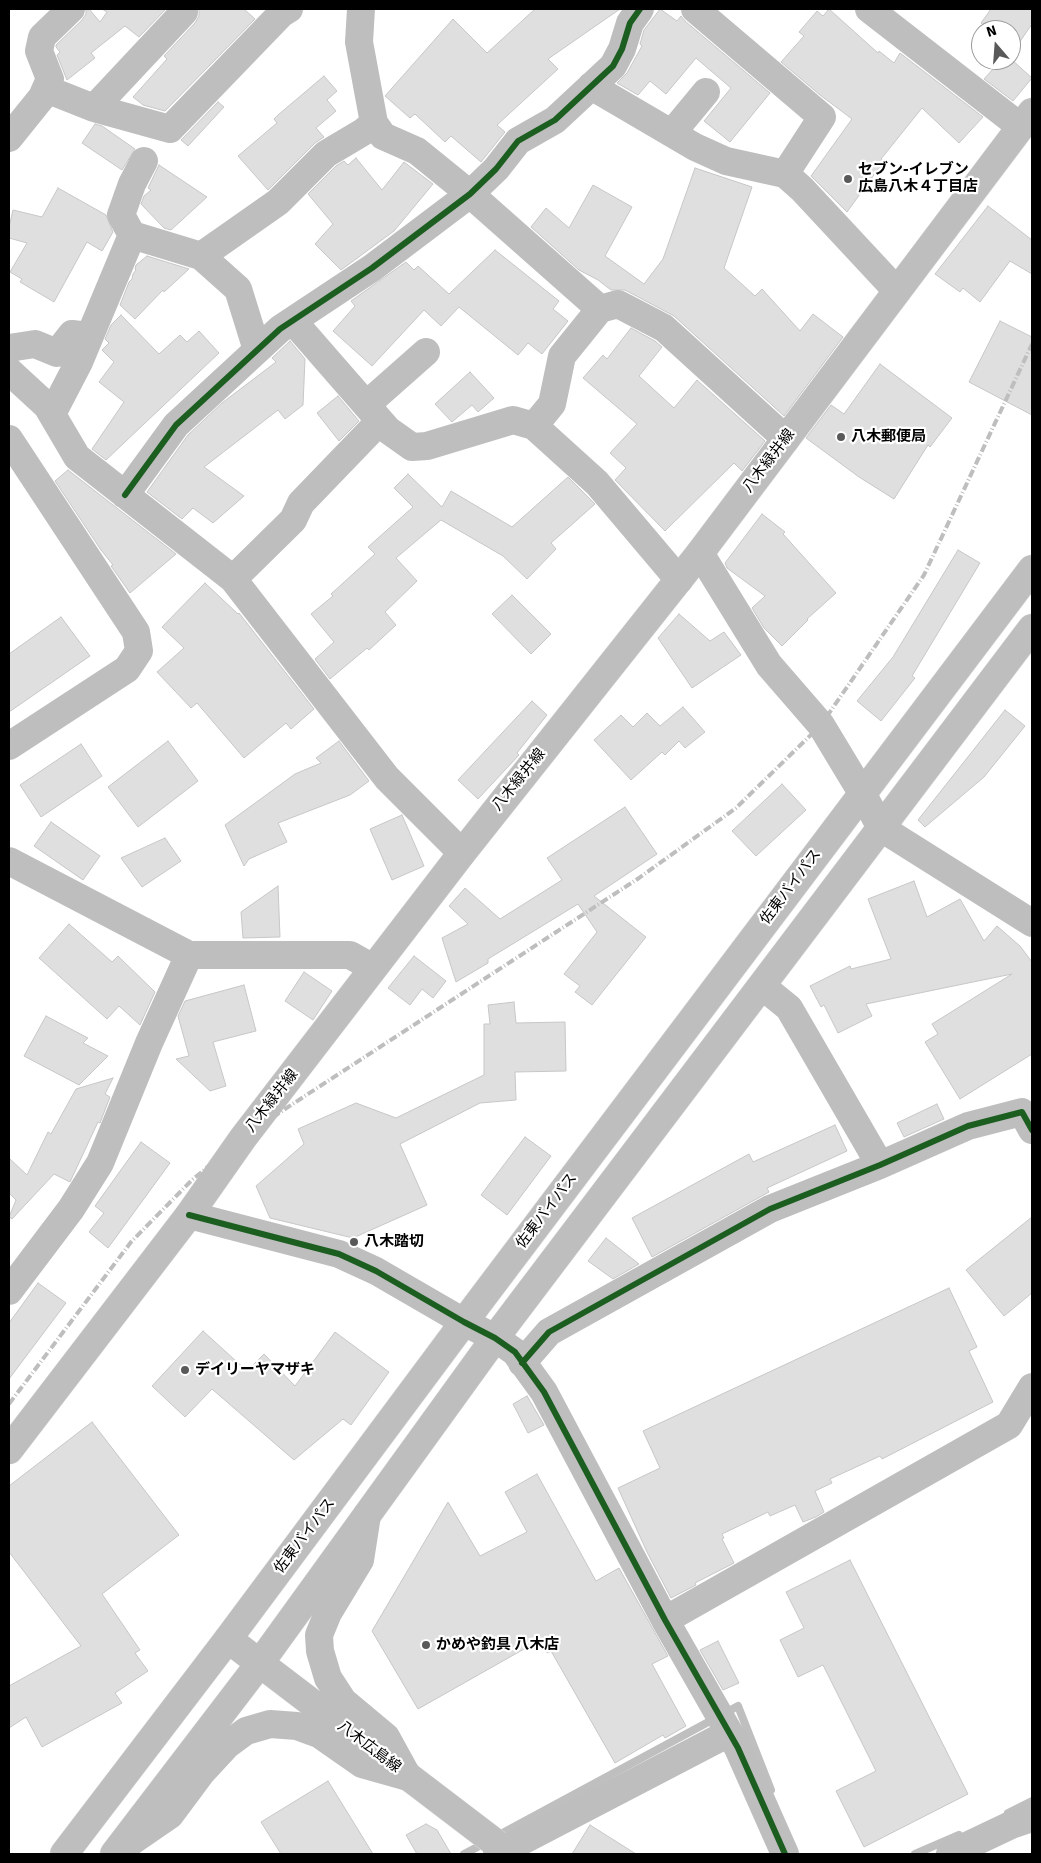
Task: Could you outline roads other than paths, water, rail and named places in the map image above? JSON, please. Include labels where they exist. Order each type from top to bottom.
[{"type":"main road","points":[[9,138],[42,97],[50,79],[38,51],[42,37],[71,9]]},
{"type":"main road","points":[[46,89],[94,108],[170,129],[281,14],[289,9]]},
{"type":"main road","points":[[361,9],[359,42],[374,123],[383,136],[416,151],[470,194],[600,309]]},
{"type":"main road","points":[[125,495],[176,425],[257,350],[280,330],[372,268],[470,194],[496,169],[518,141],[555,120],[613,66],[622,49],[630,23],[640,9]]},
{"type":"main road","points":[[695,9],[822,117],[785,174]]},
{"type":"main road","points":[[869,9],[1027,119]]},
{"type":"main road","points":[[94,108],[184,12]]},
{"type":"main road","points":[[591,86],[695,147],[726,161],[785,174],[802,188],[897,291]]},
{"type":"main road","points":[[672,133],[706,92]]},
{"type":"main road","name":"八木緑井線","points":[[9,1450],[189,1215],[243,1138],[462,853],[700,554],[1027,119]]},
{"type":"main road","points":[[202,256],[278,202],[326,154],[363,132],[374,123]]},
{"type":"main road","points":[[144,161],[132,184],[121,215],[132,236],[202,256],[238,288],[257,350]]},
{"type":"main road","points":[[52,414],[79,362],[132,236]]},
{"type":"main road","points":[[534,426],[552,404],[562,356],[600,309],[618,304],[664,328],[786,439]]},
{"type":"main road","points":[[293,321],[388,430],[412,447],[427,446],[513,420],[534,426],[597,483],[679,580]]},
{"type":"main road","points":[[9,348],[35,344],[56,353],[72,334],[89,336]]},
{"type":"main road","points":[[233,579],[293,520],[301,503],[373,413],[426,352]]},
{"type":"main road","points":[[9,371],[47,406],[77,457],[233,579],[387,778],[462,853]]},
{"type":"main road","points":[[9,439],[136,632],[139,651],[127,669],[9,746]]},
{"type":"main road","points":[[700,554],[769,665],[821,726],[881,828],[1032,923]]},
{"type":"main road","name":"佐東バイパス","points":[[64,1854],[228,1639],[464,1322],[1032,569]]},
{"type":"main road","points":[[116,1853],[260,1663],[495,1338],[1032,628]]},
{"type":"main road","points":[[9,861],[188,955],[350,954],[374,968]]},
{"type":"main road","points":[[9,1291],[71,1209],[100,1163],[188,955]]},
{"type":"main road","points":[[762,986],[789,1008],[880,1165]]},
{"type":"main road","points":[[522,1363],[550,1332],[770,1209],[880,1165],[968,1126],[1022,1112],[1032,1130]]},
{"type":"main road","points":[[189,1215],[339,1254],[376,1271],[495,1338],[515,1352],[544,1392],[665,1620],[738,1748],[784,1854]]},
{"type":"main road","points":[[665,1620],[1009,1425],[1032,1387]]},
{"type":"main road","points":[[367,1515],[360,1560],[328,1613],[319,1635],[320,1651],[328,1678],[343,1701],[386,1737],[408,1776]]},
{"type":"main road","name":"八木広島線","points":[[228,1639],[408,1776],[504,1853]]},
{"type":"main road","points":[[116,1853],[170,1815],[202,1772],[227,1745],[246,1731],[270,1724],[297,1726],[320,1734],[362,1764],[408,1776]]},
{"type":"main road","points":[[504,1853],[729,1733]]},
{"type":"main road","points":[[950,1854],[990,1844],[1032,1818]]},
{"type":"waterway","points":[[497,1836],[738,1706],[771,1790]]},
{"type":"waterway","points":[[1008,1813],[1032,1801]]},
{"type":"waterway","points":[[915,1854],[959,1835]]},
{"type":"waterway","points":[[464,1854],[487,1842]]},
{"type":"railway","points":[[9,1404],[131,1242],[192,1180],[243,1138],[285,1109],[639,878],[736,808],[821,725],[924,575],[1032,344]]},
{"type":"place","name":"セブン‐イレブン 広島八木４丁目店","points":[[848,179]]},
{"type":"place","name":"八木郵便局","points":[[841,437]]},
{"type":"place","name":"八木踏切","points":[[354,1242]]},
{"type":"place","name":"デイリーヤマザキ","points":[[185,1370]]},
{"type":"place","name":"かめや釣具 八木店","points":[[426,1645]]}]
